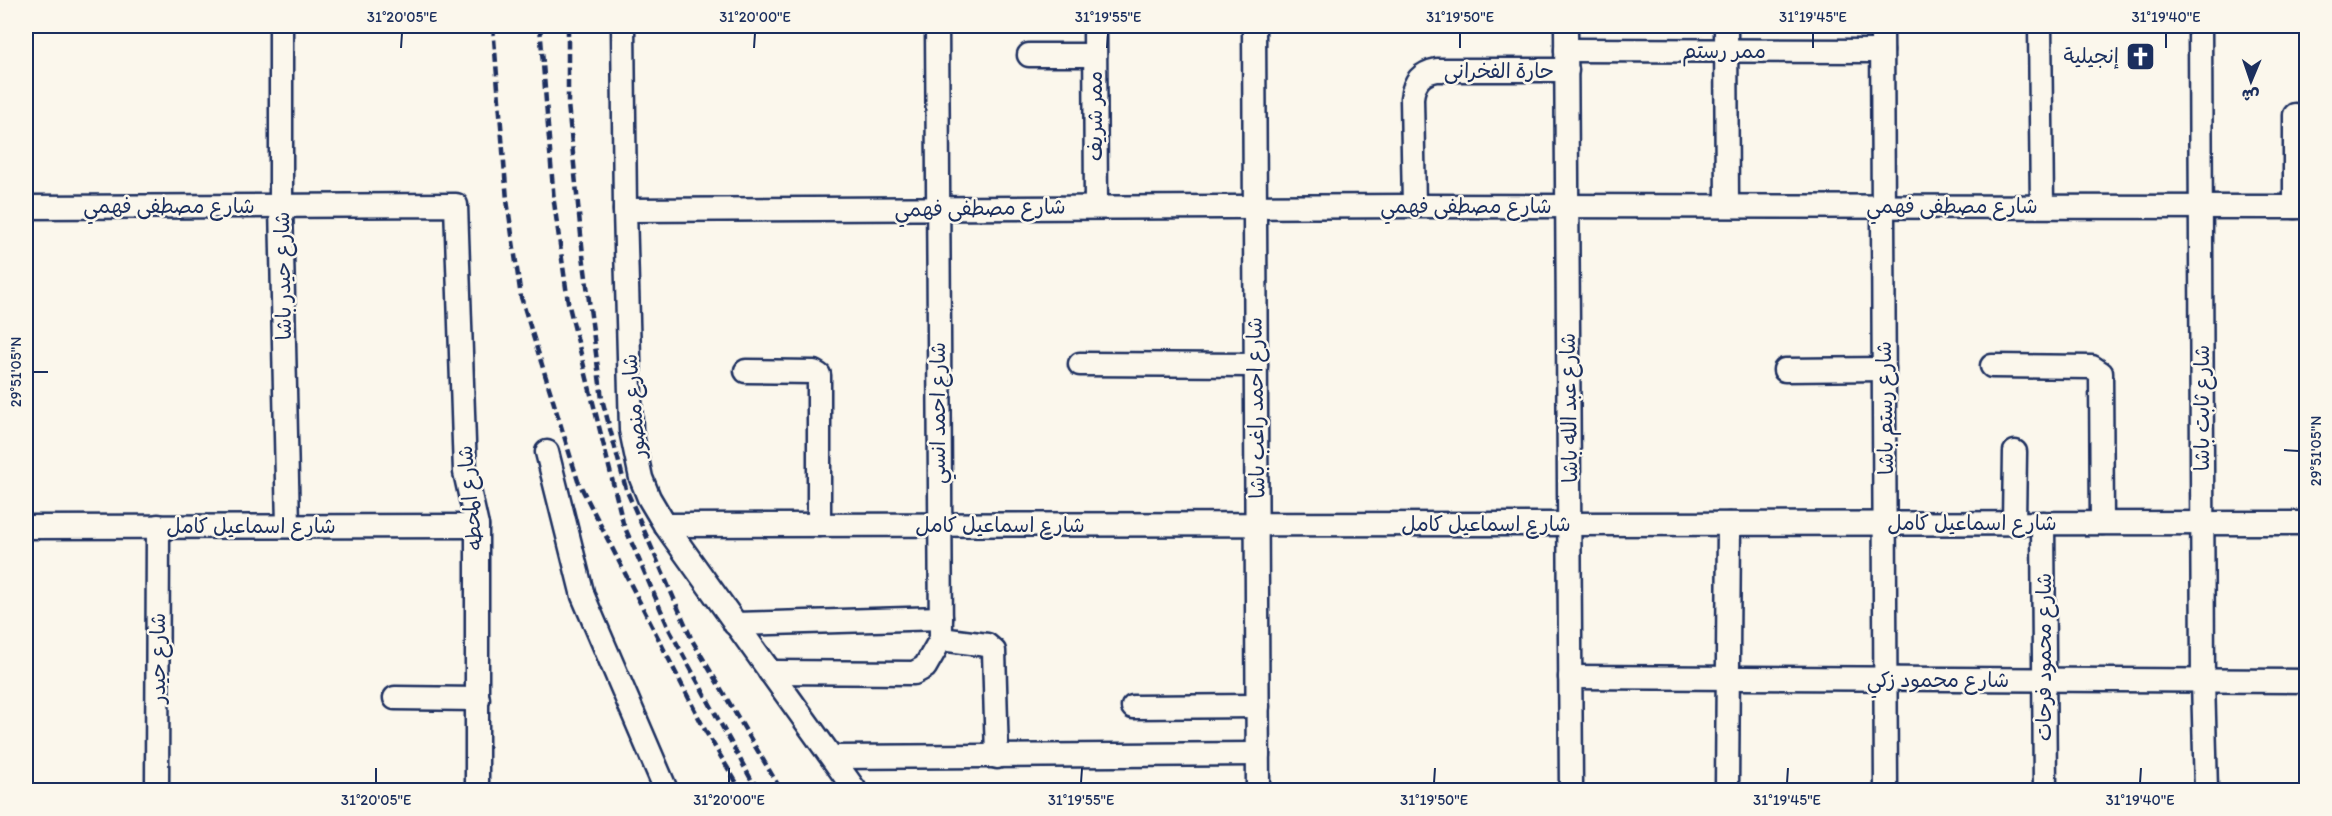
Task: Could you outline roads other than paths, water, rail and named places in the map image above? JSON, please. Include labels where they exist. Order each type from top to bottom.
[{"type":"street","name":"شارع حيدر باشا","points":[[281,26],[281,206],[288,526]]},
{"type":"street","name":"شارع منصور","points":[[623,26],[631,430],[641,478],[649,498],[665,525],[855,790]]},
{"type":"street","name":"شارع احمد انسي","points":[[937,26],[941,629]]},
{"type":"street","name":"ممر شريف","points":[[1095,26],[1095,207]]},
{"type":"street","name":"شارع احمد راغب باشا","points":[[1254,26],[1258,790]]},
{"type":"street","name":"شارع عبد الله باشا","points":[[1566,26],[1571,790]]},
{"type":"street","points":[[1726,26],[1727,206]]},
{"type":"street","name":"شارع رستم باشا","points":[[1882,26],[1886,790]]},
{"type":"street","points":[[2040,26],[2042,206]]},
{"type":"street","name":"شارع ثابت باشا","points":[[2200,26],[2203,681],[2206,790]]},
{"type":"street","name":"ممر رستم","points":[[1566,60],[1726,52],[1882,51]]},
{"type":"street","points":[[1029,55],[1095,56]]},
{"type":"street","name":"حارة الفخرانى","points":[[1414,206],[1412,98],[1413,88],[1418,78],[1427,72],[1437,70],[1566,60]]},
{"type":"street","points":[[2295,115],[2301,207]]},
{"type":"street","name":"شارع مصطفى فهمي","points":[[26,207],[456,205]]},
{"type":"street","name":"شارع المحطه","points":[[456,205],[465,472],[477,526],[477,790]]},
{"type":"street","name":"شارع مصطفى فهمي","points":[[625,210],[1414,206],[2301,207]]},
{"type":"street","points":[[1080,364],[1256,365]]},
{"type":"street","points":[[1992,366],[2092,368],[2101,373],[2102,523]]},
{"type":"street","points":[[1785,370],[1884,369]]},
{"type":"street","points":[[746,371],[814,372],[819,375],[819,525]]},
{"type":"street","points":[[547,452],[583,596],[666,790]]},
{"type":"street","points":[[2014,453],[2014,523]]},
{"type":"street","name":"شارع محمود فرحات","points":[[2043,523],[2045,790]]},
{"type":"street","name":"شارع اسماعيل كامل","points":[[665,525],[2307,523]]},
{"type":"street","points":[[1727,790],[1729,524]]},
{"type":"street","name":"شارع اسماعيل كامل","points":[[26,526],[477,526]]},
{"type":"street","name":"شارع حيدر","points":[[158,526],[158,790]]},
{"type":"street","points":[[735,624],[941,629],[987,645],[994,651],[997,756]]},
{"type":"street","points":[[770,672],[914,673],[925,667],[941,629]]},
{"type":"street","name":"شارع محمود زكي","points":[[1570,677],[2307,681]]},
{"type":"street","points":[[395,698],[478,699]]},
{"type":"street","points":[[1133,707],[1258,706]]},
{"type":"street","points":[[832,758],[1258,754]]},
{"type":"railway","points":[[493,26],[507,200],[521,297],[578,481],[706,732],[741,790]]},
{"type":"railway","points":[[540,26],[554,202],[568,302],[623,523],[670,631],[752,781],[763,790]]},
{"type":"railway","points":[[568,26],[568,104],[583,255],[602,399],[626,489],[692,640],[781,790]]},
{"type":"place","name":"إنجيلية","points":[[2140,56]]}]
